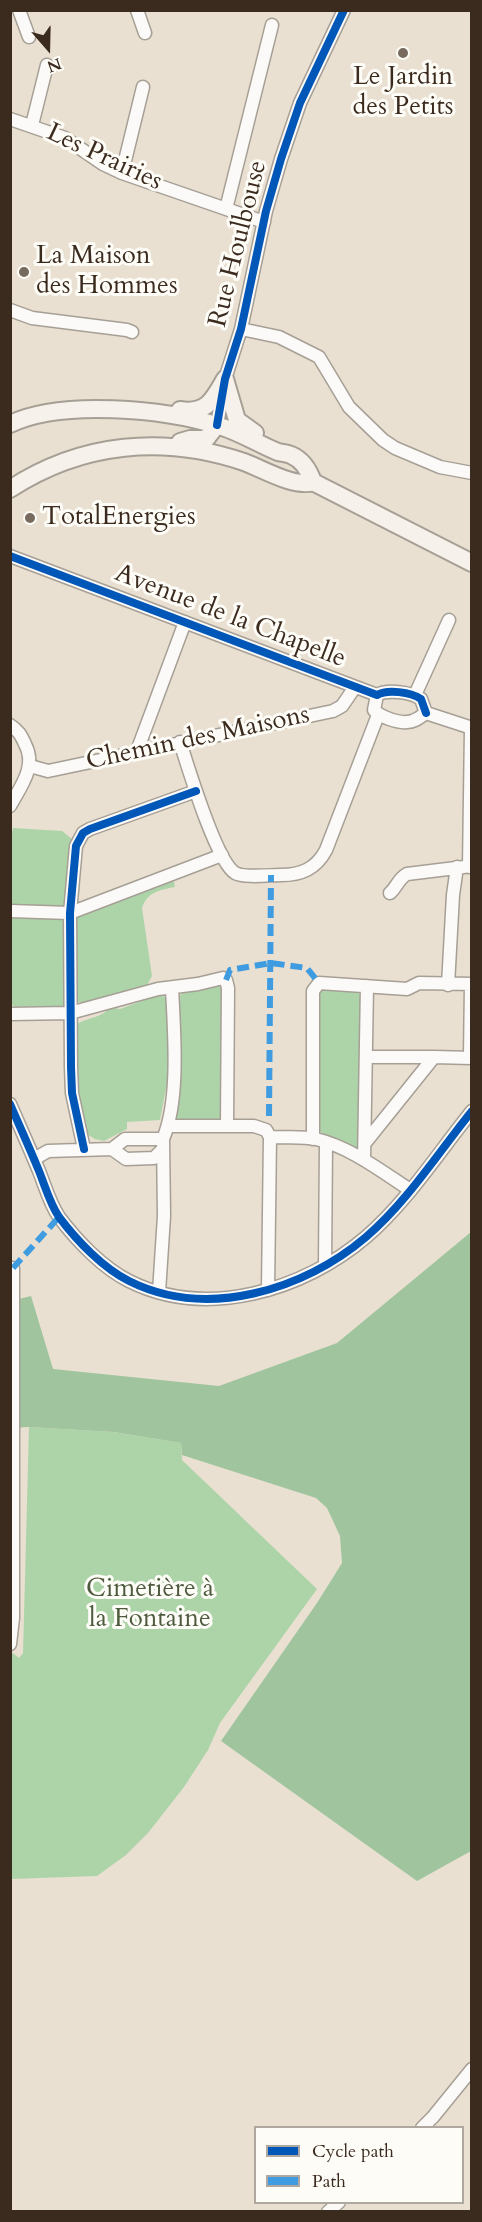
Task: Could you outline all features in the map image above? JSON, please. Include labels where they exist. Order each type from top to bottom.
[{"type":"main road","points":[[118,411],[134,404],[185,411],[199,410],[212,402],[225,380]]},
{"type":"main road","points":[[225,380],[237,420],[249,430],[282,446],[307,468],[314,482]]},
{"type":"main road","points":[[10,424],[30,416],[54,411],[118,411],[167,416],[217,425],[238,432],[278,452],[289,453]]},
{"type":"main road","points":[[172,447],[187,440],[206,439],[217,425]]},
{"type":"main road","points":[[217,425],[229,458]]},
{"type":"main road","points":[[10,489],[71,459],[118,447],[172,447],[229,458],[299,484],[314,482],[471,563]]},
{"type":"street","points":[[19,10],[29,37]]},
{"type":"street","points":[[137,10],[145,33]]},
{"type":"street","name":"Rue Houlbouse","points":[[217,425],[225,380],[241,329],[264,222],[281,159],[300,103],[344,10]]},
{"type":"street","name":"Rue Houlbouse","points":[[226,209],[272,25]]},
{"type":"street","points":[[32,126],[47,65]]},
{"type":"street","points":[[122,173],[143,87]]},
{"type":"street","name":"Les Prairies","points":[[10,119],[65,138],[103,164],[122,173],[264,222]]},
{"type":"street","points":[[10,310],[32,318],[132,332]]},
{"type":"street","points":[[241,329],[279,337],[319,357],[349,407],[383,440],[395,448],[440,467],[471,473]]},
{"type":"street","name":"Avenue de la Chapelle","points":[[10,556],[377,695],[383,692],[415,695]]},
{"type":"street","points":[[426,713],[421,699],[415,695],[449,620]]},
{"type":"street","name":"Avenue de la Chapelle","points":[[137,751],[185,622]]},
{"type":"street","name":"Chemin des Maisons","points":[[30,766],[48,771],[338,709],[355,687]]},
{"type":"street","points":[[377,695],[374,711],[378,715],[407,722],[426,713]]},
{"type":"street","points":[[426,713],[471,728],[466,867],[453,895],[448,985]]},
{"type":"street","points":[[180,742],[196,791],[222,855],[233,871],[241,875],[294,875],[306,871],[318,862],[326,850],[378,715]]},
{"type":"street","points":[[10,725],[19,731],[30,752],[30,766],[10,806]]},
{"type":"street","points":[[84,1149],[72,1093],[70,913],[76,846],[83,833],[97,825],[196,791]]},
{"type":"street","points":[[10,911],[70,913],[222,855]]},
{"type":"street","points":[[390,893],[396,888],[400,878],[407,874],[466,867]]},
{"type":"street","points":[[10,1014],[70,1013],[158,989],[224,978],[228,983],[227,1125]]},
{"type":"street","points":[[313,1139],[313,991],[319,983],[407,989],[419,983],[471,984],[471,1058],[366,1057]]},
{"type":"street","points":[[364,1160],[367,986]]},
{"type":"street","points":[[159,1292],[164,1216],[163,1144],[168,1126],[174,1074],[178,987]]},
{"type":"street","points":[[365,1143],[434,1057]]},
{"type":"street","points":[[10,1104],[60,1217],[79,1239],[118,1274],[130,1281],[159,1292],[214,1298],[252,1295],[299,1279],[366,1237],[410,1190],[471,1111]]},
{"type":"street","points":[[168,1126],[227,1125],[266,1130],[270,1137],[268,1290]]},
{"type":"street","points":[[270,1137],[327,1142],[364,1160],[410,1190]]},
{"type":"street","points":[[112,1149],[125,1139],[163,1144]]},
{"type":"street","points":[[326,1264],[327,1142]]},
{"type":"street","points":[[34,1159],[48,1151],[84,1149],[112,1149],[126,1159],[154,1158],[163,1144]]},
{"type":"street","points":[[10,1644],[14,1618],[13,1268]]},
{"type":"street","points":[[423,2126],[471,2069]]},
{"type":"green space","points":[[13,828],[62,831],[72,839],[66,906],[63,908],[12,908],[10,842]]},
{"type":"green space","points":[[173,876],[175,887],[151,895],[142,908],[152,976],[147,985],[86,1003],[78,1002],[76,999],[75,917]]},
{"type":"green space","points":[[11,917],[65,919],[65,1006],[15,1007],[11,1004]]},
{"type":"green space","points":[[218,984],[222,989],[223,1120],[218,1122],[175,1121],[172,1113],[177,1000],[189,990]]},
{"type":"green space","points":[[319,990],[358,991],[361,995],[360,1149],[357,1150],[323,1136],[317,1126],[316,993]]},
{"type":"green space","points":[[160,994],[168,999],[169,1072],[160,1120],[127,1122],[127,1129],[104,1141],[95,1139],[85,1133],[76,1088],[73,1027],[102,1014],[110,1007],[120,1009]]},
{"type":"green space","points":[[471,1232],[471,1851],[417,1881],[221,1741],[317,1603],[342,1563],[340,1536],[327,1508],[316,1498],[182,1455],[181,1443],[114,1432],[11,1428],[11,1301],[31,1296],[53,1369],[219,1386],[337,1343]]},
{"type":"green space","name":"Cimetière à la Fontaine","points":[[29,1427],[114,1432],[181,1443],[182,1460],[317,1589],[220,1723],[208,1750],[184,1787],[148,1833],[126,1855],[97,1876],[11,1879],[10,1657],[13,1653],[19,1658],[23,1653]]},
{"type":"marked path","points":[[269,1116],[271,875]]},
{"type":"marked path","points":[[226,980],[230,970],[271,963],[307,968],[319,983]]},
{"type":"marked path","points":[[13,1268],[59,1217]]},
{"type":"cycle path","points":[[217,425],[225,379],[241,329],[266,211],[281,159],[300,103],[344,10]]},
{"type":"cycle path","points":[[10,556],[377,695],[393,692],[417,697],[421,699],[426,713]]},
{"type":"cycle path","points":[[84,1149],[72,1093],[71,1067],[70,913],[76,846],[83,833],[90,829],[196,791]]},
{"type":"cycle path","points":[[10,1104],[53,1206],[59,1217],[82,1244],[119,1276],[159,1292],[190,1298],[222,1298],[254,1294],[314,1272],[341,1256],[366,1237],[395,1208],[422,1177],[472,1111]]},
{"type":"place","name":"Le Jardin des Petits","points":[[403,53]]},
{"type":"place","name":"La Maison des Hommes","points":[[24,272]]},
{"type":"place","name":"TotalEnergies","points":[[30,518]]}]
